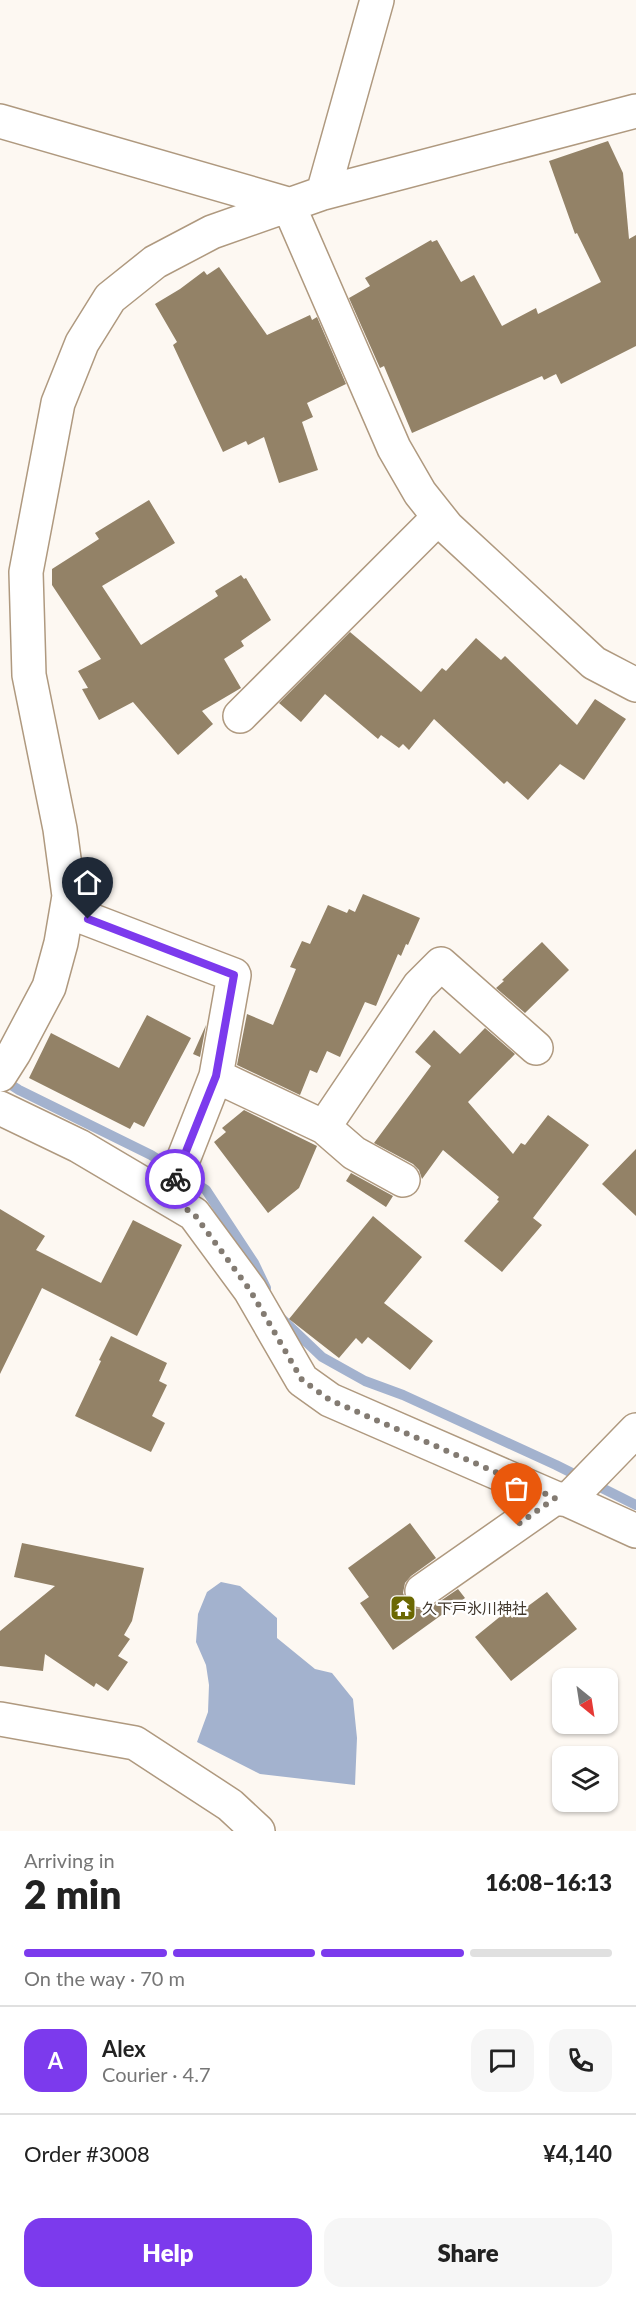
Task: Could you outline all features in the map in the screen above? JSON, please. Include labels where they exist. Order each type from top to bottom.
[{"type":"street","points":[[323,193],[377,0]]},
{"type":"street","points":[[0,1075],[49,987],[61,943],[69,896],[60,829],[29,675],[26,572],[58,403],[81,343],[110,298],[155,262],[212,232],[288,204],[636,111]]},
{"type":"street","points":[[0,121],[288,204]]},
{"type":"street","points":[[288,204],[394,448],[420,493],[447,527],[594,663],[636,685]]},
{"type":"street","points":[[240,716],[439,517]]},
{"type":"street","points":[[67,911],[234,975],[216,1076],[168,1198]]},
{"type":"street","points":[[324,1127],[419,986],[441,964],[536,1048]]},
{"type":"street","points":[[216,1076],[324,1127],[354,1153],[403,1180]]},
{"type":"street","points":[[0,1108],[79,1146],[194,1214],[250,1290],[302,1380],[330,1400],[636,1531]]},
{"type":"street","points":[[422,1591],[562,1499],[636,1430]]},
{"type":"street","points":[[0,1719],[135,1743],[230,1805],[258,1831]]},
{"type":"water","points":[[221,1582],[240,1586],[277,1618],[277,1638],[315,1669],[332,1673],[353,1699],[357,1738],[355,1785],[260,1774],[197,1742],[208,1712],[209,1685],[206,1665],[196,1642],[198,1614],[207,1592]]},
{"type":"building","points":[[608,141],[623,173],[629,239],[636,235],[636,346],[561,384],[556,374],[544,380],[542,376],[412,433],[384,366],[380,368],[349,298],[370,286],[365,278],[431,240],[432,242],[437,240],[461,282],[474,275],[502,326],[536,308],[538,314],[601,282],[577,233],[575,234],[549,161]]},
{"type":"building","points":[[219,267],[267,335],[310,315],[312,320],[317,317],[346,384],[307,403],[313,417],[302,422],[318,470],[279,483],[264,437],[248,445],[246,441],[223,452],[173,345],[177,342],[155,304],[204,271],[207,275]]},
{"type":"building","points":[[149,500],[175,543],[102,586],[141,645],[218,596],[215,591],[241,575],[244,579],[246,578],[271,620],[241,641],[244,646],[224,659],[241,688],[202,711],[213,724],[178,755],[133,702],[99,720],[82,689],[88,688],[78,671],[101,659],[52,585],[52,569],[99,539],[95,533]]},
{"type":"building","points":[[350,632],[421,692],[442,668],[446,671],[476,638],[501,660],[505,656],[577,725],[595,699],[626,719],[584,780],[560,764],[528,800],[507,781],[504,784],[434,719],[409,750],[403,744],[399,748],[381,735],[378,739],[325,694],[301,722],[279,703]]},
{"type":"building","points":[[363,894],[420,918],[408,945],[406,944],[401,956],[398,954],[376,1006],[365,1002],[340,1057],[327,1051],[317,1073],[310,1070],[300,1095],[237,1065],[247,1014],[273,1025],[296,969],[290,967],[302,941],[310,944],[328,905],[347,913],[349,909],[355,912]]},
{"type":"building","points":[[542,942],[569,970],[525,1013],[496,988]]},
{"type":"building","points":[[147,1015],[191,1038],[144,1127],[134,1122],[130,1129],[29,1078],[51,1033],[119,1068]]},
{"type":"building","points":[[206,1025],[200,1057],[193,1054]]},
{"type":"building","points":[[485,1028],[515,1054],[468,1102],[513,1154],[521,1143],[525,1145],[548,1115],[589,1145],[533,1218],[542,1225],[502,1272],[464,1241],[499,1201],[497,1200],[499,1197],[443,1150],[422,1179],[419,1170],[413,1164],[374,1143],[431,1066],[415,1052],[434,1030],[460,1054]]},
{"type":"building","points":[[244,1110],[317,1146],[299,1188],[268,1213],[214,1142],[226,1132],[222,1128]]},
{"type":"building","points":[[636,1149],[636,1216],[602,1184]]},
{"type":"building","points":[[351,1173],[393,1196],[386,1207],[346,1181]]},
{"type":"building","points":[[0,1209],[45,1236],[36,1250],[101,1283],[133,1220],[182,1245],[137,1336],[42,1288],[0,1374]]},
{"type":"building","points":[[373,1216],[422,1257],[384,1303],[433,1341],[410,1370],[368,1337],[362,1344],[356,1338],[339,1358],[289,1319]]},
{"type":"building","points":[[111,1336],[167,1363],[159,1381],[167,1385],[152,1416],[165,1423],[151,1452],[75,1416]]},
{"type":"building","points":[[410,1523],[436,1558],[405,1583],[403,1593],[407,1602],[415,1608],[424,1610],[458,1589],[465,1598],[393,1650],[360,1603],[369,1597],[348,1568]]},
{"type":"building","points":[[22,1543],[144,1568],[132,1621],[124,1635],[130,1639],[118,1656],[128,1662],[108,1691],[96,1683],[94,1687],[45,1654],[43,1671],[0,1666],[0,1631],[55,1586],[14,1577]]},
{"type":"building","points":[[547,1592],[577,1629],[511,1681],[475,1637],[507,1611],[512,1618]]},
{"type":"waterway","points":[[2,1079],[19,1090],[151,1155],[206,1190],[254,1263],[266,1288]]},
{"type":"waterway","points":[[281,1318],[322,1357],[365,1381],[403,1395],[556,1465],[636,1505]]},
{"type":"way so far","points":[[175,1179],[168,1198],[194,1214],[250,1290],[302,1380],[330,1400],[555,1498],[517,1525]]},
{"type":"place","name":"久下戸氷川神社","points":[[403,1608]]},
{"type":"route","points":[[88,919],[234,975],[216,1076],[175,1179]]}]
